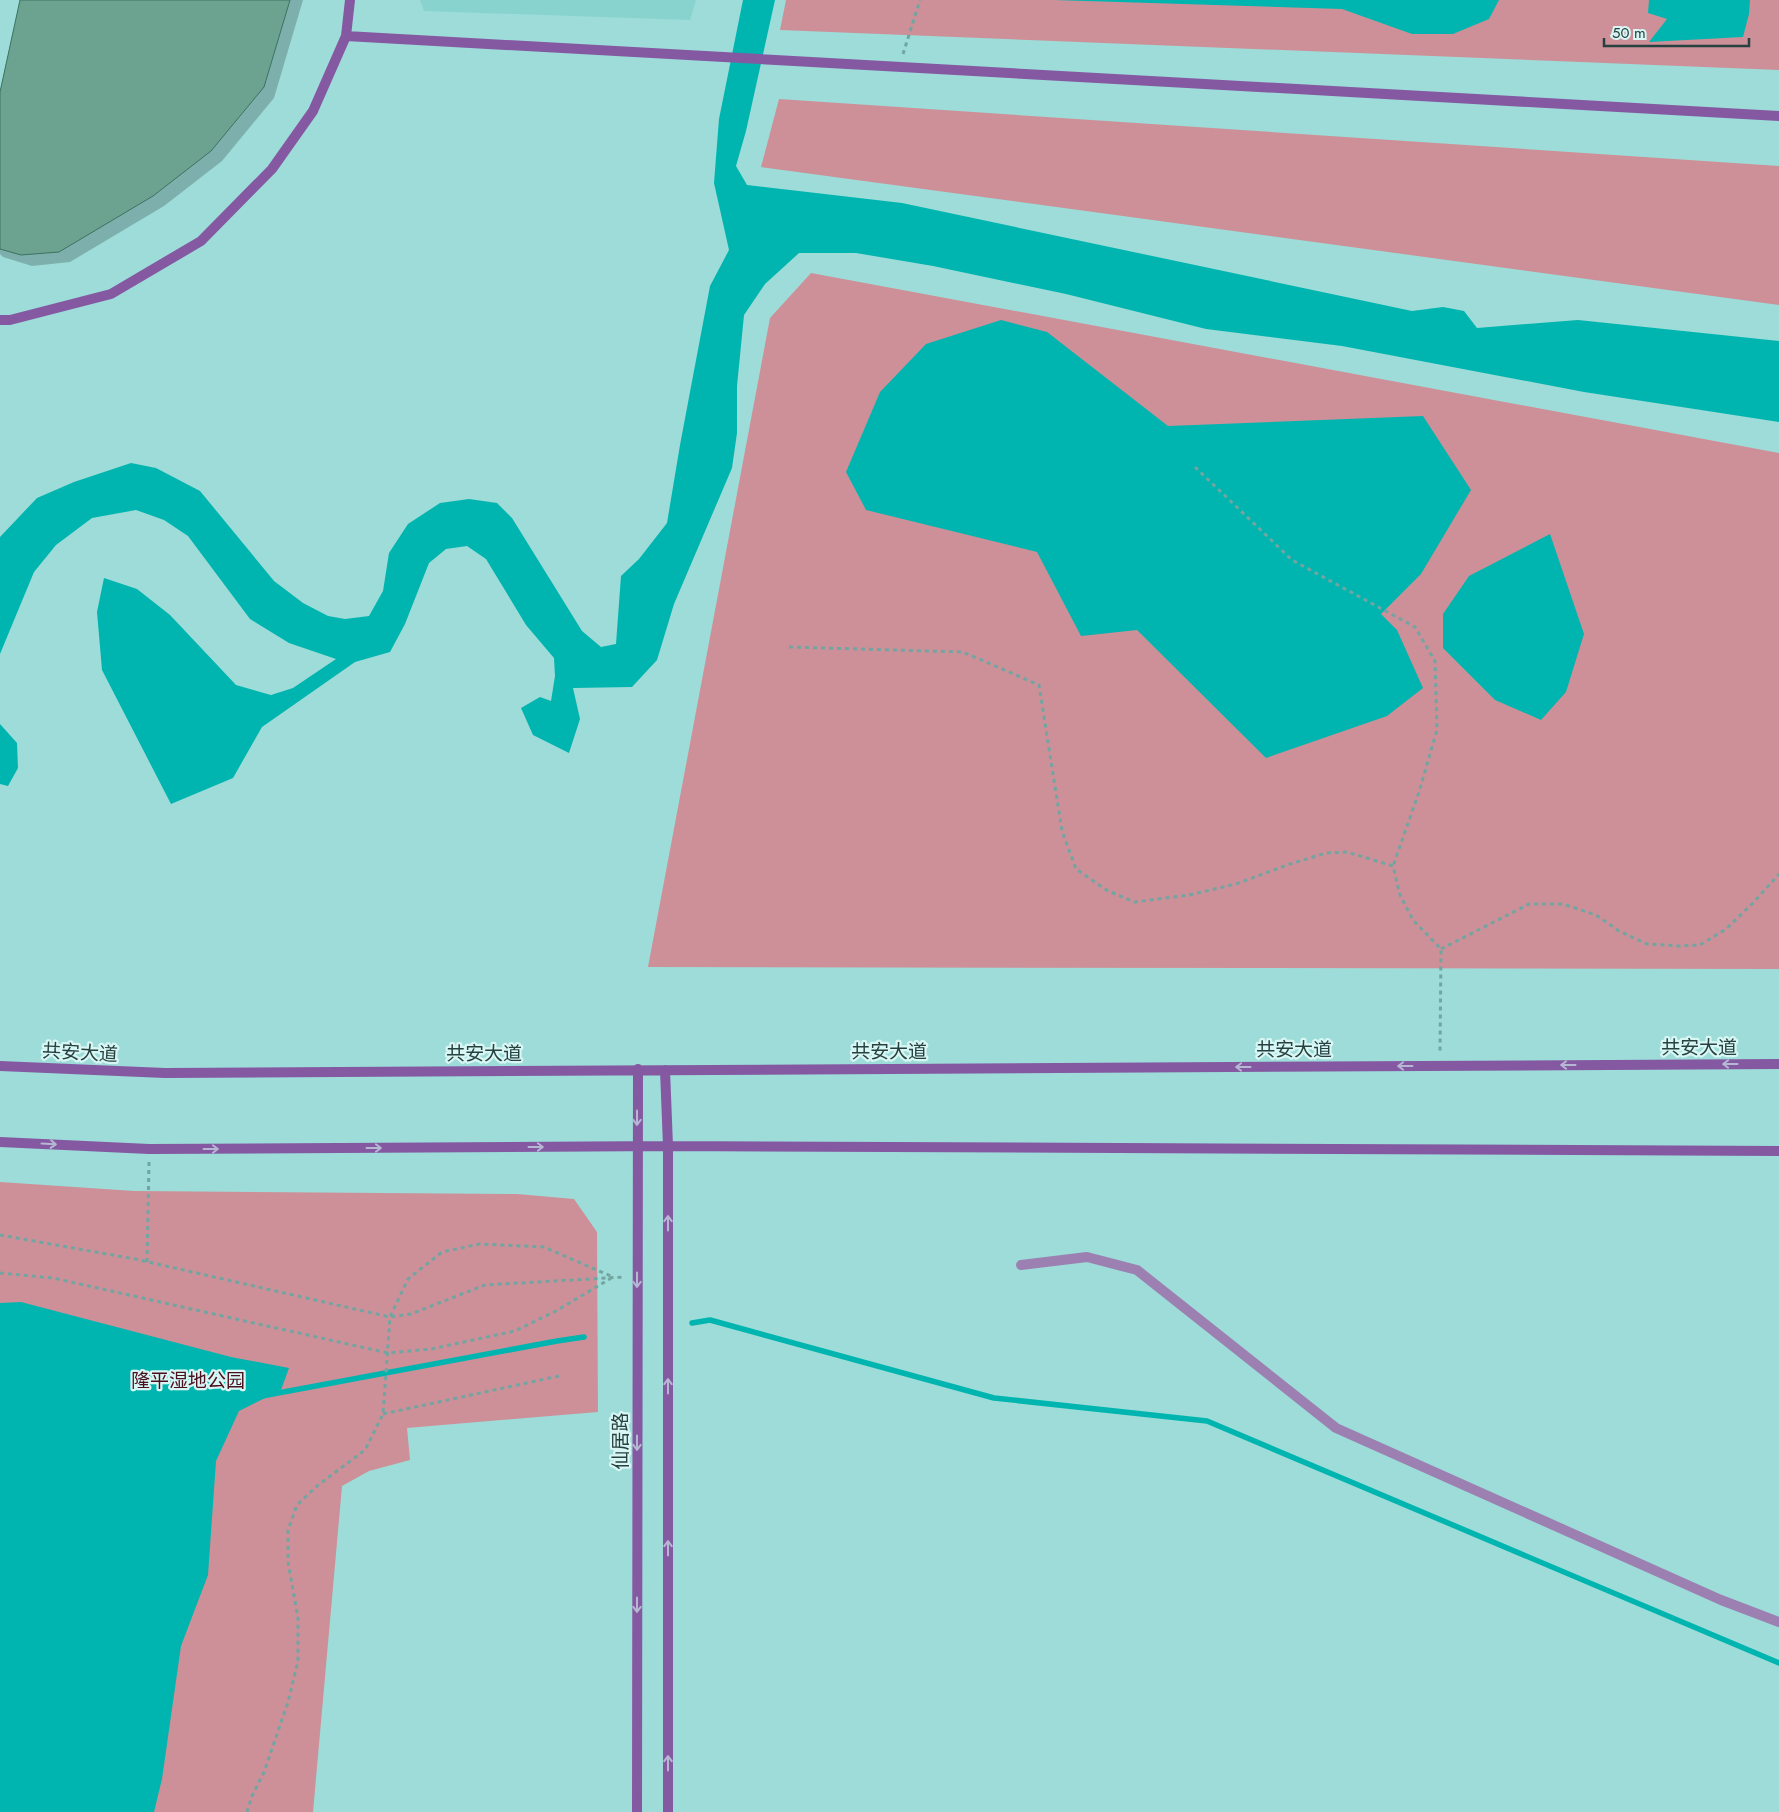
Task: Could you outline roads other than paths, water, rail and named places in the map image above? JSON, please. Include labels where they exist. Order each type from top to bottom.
[{"type":"main road","points":[[0,320],[10,320],[111,294],[201,241],[272,169],[313,110],[346,36],[350,0]]},
{"type":"main road","points":[[346,36],[1779,116]]},
{"type":"main road","name":"共安大道","points":[[0,1066],[165,1073],[1779,1064]]},
{"type":"main road","name":"仙居路","points":[[637,1812],[638,1069]]},
{"type":"main road","points":[[666,1070],[668,1146],[668,1812]]},
{"type":"main road","points":[[0,1142],[149,1149],[668,1146],[1779,1151]]},
{"type":"street","points":[[1021,1265],[1087,1257],[1137,1270],[1336,1428],[1721,1600],[1779,1622]]},
{"type":"waterway","points":[[692,1323],[710,1320],[994,1398],[1207,1421],[1779,1663]]},
{"type":"waterway","points":[[262,1396],[584,1337]]},
{"type":"park label","name":"隆平湿地公园","points":[[188,1380]]}]
